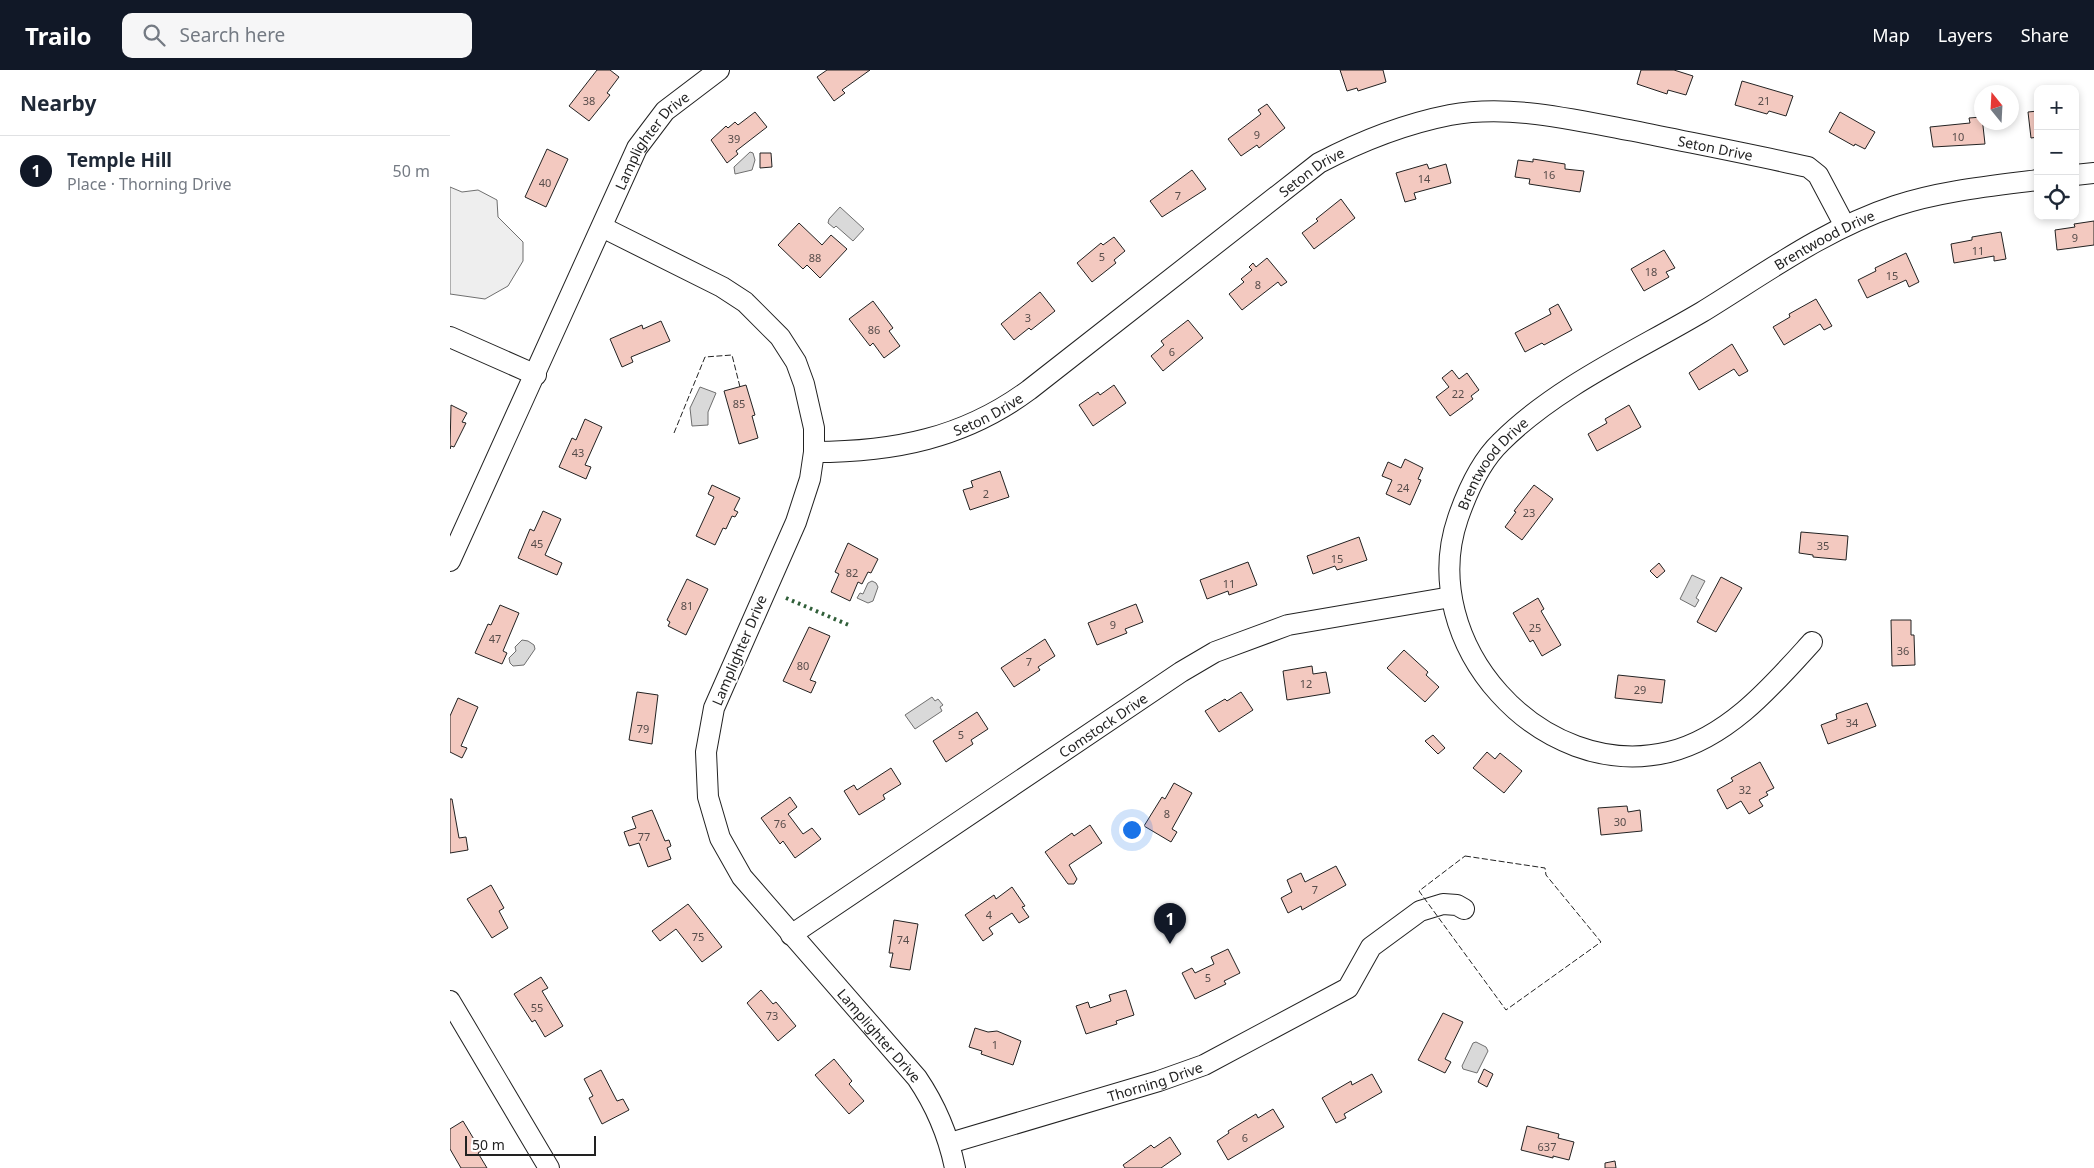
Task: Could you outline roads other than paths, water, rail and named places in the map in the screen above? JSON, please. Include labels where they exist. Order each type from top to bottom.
[{"type":"street","name":"Lamplighter Drive","points":[[450,561],[536,375],[637,148],[661,116],[688,92],[719,70]]},
{"type":"street","name":"Seton Drive","points":[[814,452],[859,451],[900,446],[951,433],[989,417],[1029,390],[1319,163],[1356,144],[1400,128],[1451,115],[1505,111],[1559,117],[1808,167],[1818,175],[1845,226]]},
{"type":"street","points":[[2079,175],[2094,173]]},
{"type":"street","name":"Brentwood Drive","points":[[1812,642],[1746,709],[1712,733],[1670,752],[1613,756],[1593,753],[1557,739],[1521,716],[1508,704],[1474,658],[1451,597],[1451,559],[1457,520],[1476,478],[1498,445],[1523,421],[1571,388],[1794,254],[1845,226],[1896,206],[1939,196],[2034,181]]},
{"type":"street","name":"Lamplighter Drive","points":[[602,227],[722,287],[745,302],[775,331],[796,362],[804,384],[814,428],[814,452],[810,479],[796,522],[720,690],[709,728],[706,752],[708,797],[720,838],[742,877],[917,1078],[935,1106],[950,1143],[955,1168]]},
{"type":"street","points":[[450,337],[536,375]]},
{"type":"street","name":"Comstock Drive","points":[[791,935],[1174,676],[1215,652],[1255,635],[1288,625],[1451,597]]},
{"type":"street","name":"Thorning Drive","points":[[950,1143],[1187,1072],[1204,1065],[1348,988],[1371,947],[1414,916],[1430,907],[1443,904],[1457,905],[1464,909]]},
{"type":"street","points":[[450,1001],[549,1168]]},
{"type":"place","name":"Temple Hill","points":[[1170,944]]}]
